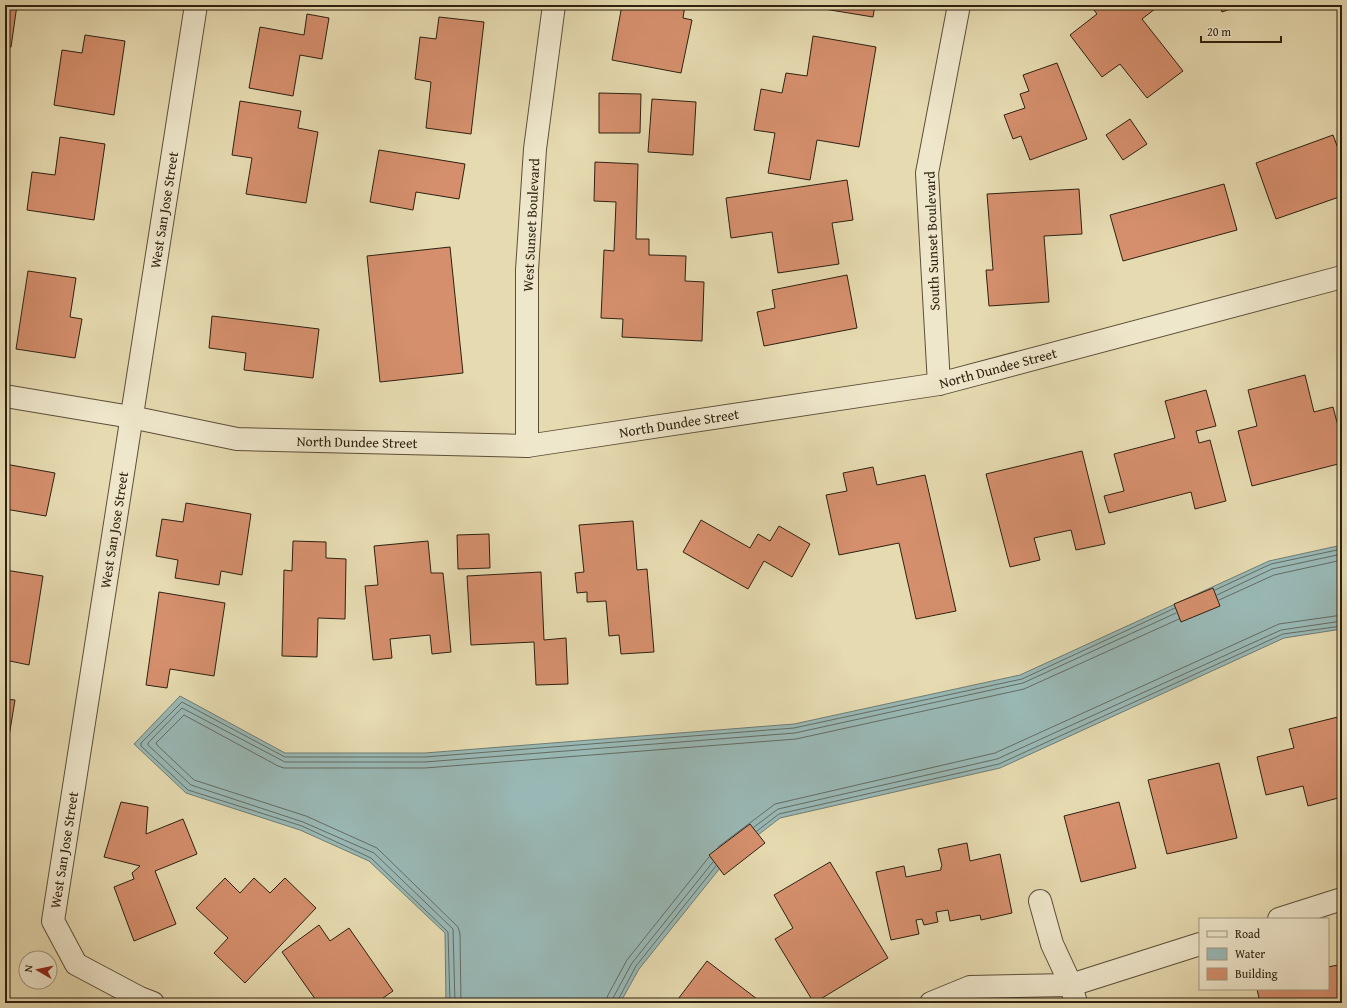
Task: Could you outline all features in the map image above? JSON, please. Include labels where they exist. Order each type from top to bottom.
[{"type":"street","name":"West San Jose Street","points":[[153,1003],[140,998],[76,964],[53,921],[196,5]]},
{"type":"street","name":"West Sunset Boulevard","points":[[527,446],[527,270],[535,149],[554,5]]},
{"type":"street","name":"South Sunset Boulevard","points":[[939,384],[928,173],[959,5]]},
{"type":"street","name":"North Dundee Street","points":[[5,396],[131,418],[237,439],[527,446],[939,384],[1342,277]]},
{"type":"street","points":[[1282,918],[1342,899]]},
{"type":"street","points":[[1040,901],[1052,944],[1074,994]]},
{"type":"street","points":[[931,1003],[970,986],[1074,994],[1199,944]]},
{"type":"water","points":[[1342,545],[1342,629],[1284,638],[1000,768],[780,818],[728,858],[639,969],[620,1003],[446,1003],[445,933],[369,861],[300,830],[186,793],[134,744],[180,696],[285,753],[425,753],[794,724],[1020,675],[1269,561]]},
{"type":"building","points":[[5,5],[17,5],[11,47],[5,46]]},
{"type":"building","points":[[622,5],[685,5],[683,18],[692,20],[681,73],[612,60]]},
{"type":"building","points":[[806,5],[875,5],[873,17]]},
{"type":"building","points":[[1090,5],[1160,5],[1142,19],[1183,71],[1147,98],[1120,64],[1102,77],[1070,35],[1097,14]]},
{"type":"building","points":[[1219,5],[1241,5],[1222,12]]},
{"type":"building","points":[[307,14],[329,18],[322,59],[300,55],[293,96],[249,88],[260,27],[304,35]]},
{"type":"building","points":[[439,17],[484,22],[471,134],[426,128],[431,82],[415,79],[420,37],[436,39]]},
{"type":"building","points":[[85,35],[125,41],[114,115],[54,105],[62,50],[82,53]]},
{"type":"building","points":[[813,36],[876,47],[859,147],[817,140],[810,180],[768,173],[775,133],[754,130],[761,89],[782,93],[786,73],[807,76]]},
{"type":"building","points":[[1057,63],[1087,139],[1030,160],[1021,136],[1013,139],[1004,115],[1025,108],[1020,94],[1029,91],[1023,75]]},
{"type":"building","points":[[599,93],[641,94],[640,133],[599,133]]},
{"type":"building","points":[[652,99],[696,102],[693,155],[648,152]]},
{"type":"building","points":[[240,101],[301,111],[298,128],[318,132],[306,203],[246,194],[252,158],[232,155]]},
{"type":"building","points":[[1130,119],[1147,144],[1123,160],[1106,135]]},
{"type":"building","points":[[1333,135],[1342,159],[1342,196],[1276,219],[1256,163]]},
{"type":"building","points":[[60,137],[105,144],[94,220],[27,210],[32,172],[55,175]]},
{"type":"building","points":[[379,150],[465,164],[459,199],[416,192],[413,210],[370,202]]},
{"type":"building","points":[[595,162],[638,164],[636,239],[649,239],[649,255],[686,256],[685,281],[704,282],[702,341],[622,337],[623,319],[601,318],[604,250],[614,251],[616,202],[594,201]]},
{"type":"building","points":[[847,180],[853,220],[832,223],[839,264],[778,273],[772,232],[731,238],[726,198]]},
{"type":"building","points":[[1224,184],[1237,230],[1123,261],[1110,215]]},
{"type":"building","points":[[1079,189],[1082,234],[1044,236],[1049,302],[989,306],[986,270],[993,270],[987,194]]},
{"type":"building","points":[[450,247],[463,373],[380,382],[367,256]]},
{"type":"building","points":[[28,271],[76,278],[70,317],[82,319],[75,358],[16,349]]},
{"type":"building","points":[[847,275],[857,328],[764,346],[757,312],[775,308],[772,290]]},
{"type":"building","points":[[212,316],[319,329],[313,378],[244,370],[246,353],[209,348]]},
{"type":"building","points":[[1305,375],[1314,412],[1333,407],[1342,441],[1342,463],[1252,486],[1238,431],[1257,426],[1248,390]]},
{"type":"building","points":[[1206,390],[1216,426],[1196,431],[1199,443],[1210,440],[1226,501],[1195,509],[1191,492],[1109,513],[1104,496],[1124,491],[1114,454],[1175,438],[1165,401]]},
{"type":"building","points":[[1082,451],[1105,544],[1076,550],[1071,530],[1034,538],[1040,560],[1010,567],[986,474]]},
{"type":"building","points":[[5,464],[55,473],[46,516],[5,509]]},
{"type":"building","points":[[873,467],[877,485],[925,475],[956,611],[916,619],[899,543],[839,555],[826,495],[847,491],[843,473]]},
{"type":"building","points":[[186,503],[251,514],[242,575],[221,571],[219,585],[175,578],[178,560],[156,556],[162,519],[183,522]]},
{"type":"building","points":[[701,520],[750,548],[758,534],[770,541],[779,526],[810,544],[792,577],[764,561],[748,589],[683,552]]},
{"type":"building","points":[[633,521],[637,570],[647,569],[654,652],[621,654],[619,635],[609,636],[606,601],[587,602],[587,592],[577,593],[575,573],[584,572],[579,525]]},
{"type":"building","points":[[489,534],[490,568],[458,569],[457,535]]},
{"type":"building","points":[[293,541],[326,542],[326,558],[346,559],[345,619],[318,618],[317,657],[282,656],[284,570],[292,571]]},
{"type":"building","points":[[428,541],[431,573],[443,573],[451,652],[432,654],[430,635],[390,639],[392,658],[373,660],[365,586],[378,585],[374,546]]},
{"type":"building","points":[[5,570],[43,576],[29,665],[5,660]]},
{"type":"building","points":[[541,572],[544,640],[566,638],[568,684],[536,685],[534,642],[471,645],[467,576]]},
{"type":"building","points":[[1213,588],[1220,606],[1181,622],[1174,604]]},
{"type":"building","points":[[159,592],[225,603],[214,676],[170,669],[167,688],[146,685]]},
{"type":"building","points":[[5,699],[15,700],[5,761]]},
{"type":"building","points":[[1342,716],[1342,797],[1308,806],[1303,786],[1266,795],[1257,757],[1294,748],[1289,729]]},
{"type":"building","points":[[1219,763],[1237,838],[1167,854],[1148,780]]},
{"type":"building","points":[[121,802],[148,807],[146,834],[183,819],[197,854],[155,871],[176,924],[134,941],[114,887],[134,879],[132,873],[140,866],[104,857]]},
{"type":"building","points":[[1119,802],[1136,868],[1081,882],[1064,816]]},
{"type":"building","points":[[750,824],[765,843],[724,875],[709,855]]},
{"type":"building","points":[[967,843],[970,861],[1000,854],[1012,913],[981,920],[980,915],[950,921],[948,910],[936,912],[938,922],[924,925],[922,919],[916,920],[919,934],[891,940],[876,872],[904,866],[906,877],[941,870],[942,866],[938,849]]},
{"type":"building","points":[[830,862],[888,958],[814,1003],[775,939],[793,928],[774,895]]},
{"type":"building","points":[[225,878],[240,893],[254,878],[270,893],[285,878],[316,908],[245,983],[214,953],[228,938],[196,908]]},
{"type":"building","points":[[319,925],[330,941],[349,928],[393,991],[376,1003],[318,1003],[282,952]]},
{"type":"building","points":[[707,961],[761,1002],[675,1003]]},
{"type":"building","points":[[1338,965],[1342,987],[1342,1003],[1260,1003],[1257,990],[1329,990],[1329,967]]}]
